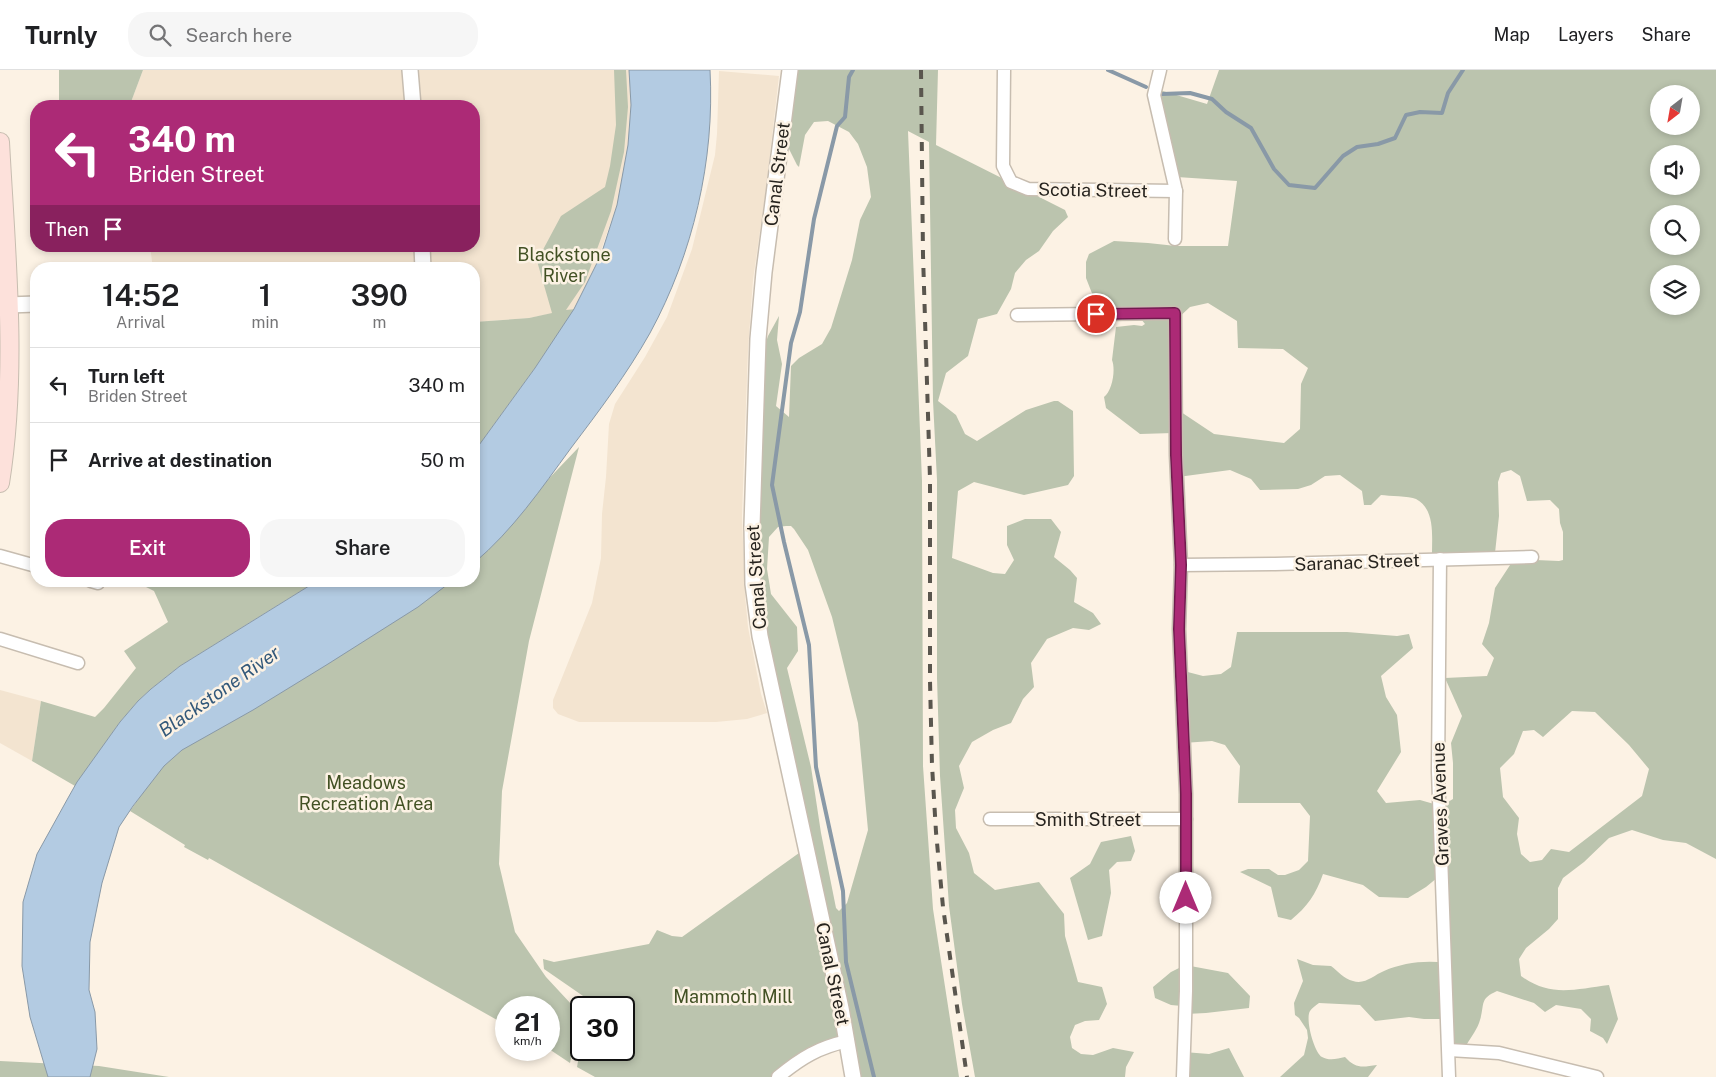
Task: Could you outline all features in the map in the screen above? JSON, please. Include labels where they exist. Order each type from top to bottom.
[{"type":"main road","points":[[0,142],[8,393],[1,472]]},
{"type":"street","points":[[410,70],[412,100]]},
{"type":"street","name":"Canal Street","points":[[790,70],[766,254],[758,338],[752,516],[753,584],[760,636],[848,1041],[854,1077]]},
{"type":"street","name":"Scotia Street","points":[[1004,70],[1003,166],[1011,182],[1028,189],[1176,191]]},
{"type":"street","points":[[1160,70],[1154,95],[1176,191],[1175,240]]},
{"type":"street","points":[[4,304],[30,304]]},
{"type":"street","points":[[1017,315],[1175,313],[1176,455],[1181,565],[1179,629],[1186,819],[1184,1077]]},
{"type":"street","points":[[0,556],[30,564]]},
{"type":"street","name":"Saranac Street","points":[[1181,565],[1532,556]]},
{"type":"street","name":"Graves Avenue","points":[[1440,559],[1438,771],[1449,1077]]},
{"type":"street","points":[[0,639],[78,663]]},
{"type":"street","name":"Smith Street","points":[[990,819],[1186,819]]},
{"type":"street","points":[[778,1077],[816,1050],[827,1045],[848,1041]]},
{"type":"street","points":[[1449,1050],[1499,1054],[1592,1076]]},
{"type":"shaded area","points":[[143,70],[629,70],[631,105],[624,175],[617,205],[593,273],[575,309],[529,318],[480,322],[480,262],[152,262],[151,252],[480,252],[480,100],[132,100]]},
{"type":"shaded area","points":[[719,71],[779,76],[753,280],[748,350],[742,516],[748,627],[761,694],[767,713],[747,719],[716,722],[579,722],[558,714],[553,708],[553,700],[592,603],[601,558],[602,514],[609,424],[615,404],[645,357],[667,317],[692,249],[715,155]]},
{"type":"shaded area","points":[[0,690],[41,701],[32,761],[0,743]]},
{"type":"green space","points":[[59,70],[143,70],[132,100],[59,100]]},
{"type":"green space","name":"Blackstone River","points":[[614,70],[626,70],[628,107],[624,152],[611,211],[585,282],[566,310],[575,309],[480,444],[480,322],[529,318],[552,313],[537,261],[561,216],[605,187],[616,125]]},
{"type":"green space","name":"Mammoth Mill","points":[[792,70],[938,70],[936,145],[1065,210],[1068,217],[1053,231],[1039,251],[1026,260],[1015,273],[1011,289],[997,314],[978,319],[968,356],[946,373],[938,401],[956,415],[965,434],[977,441],[1026,410],[1054,401],[1058,401],[1073,411],[1074,476],[1068,485],[1024,495],[974,482],[958,491],[952,558],[993,573],[1005,574],[1014,560],[1007,545],[1007,526],[1025,519],[1051,519],[1061,532],[1054,557],[1077,578],[1074,602],[1093,613],[1101,624],[1089,630],[1073,628],[1047,639],[1031,663],[1034,687],[1023,699],[1011,723],[993,730],[972,742],[959,766],[964,788],[955,810],[956,828],[969,853],[974,873],[995,890],[1039,882],[1064,914],[1065,936],[1078,982],[1102,987],[1107,1004],[1099,1020],[1085,1021],[1075,1025],[1070,1037],[1072,1048],[1081,1054],[1093,1055],[1113,1048],[1134,1052],[1126,1067],[1125,1077],[975,1077],[962,1004],[949,906],[940,776],[937,678],[937,480],[933,401],[929,142],[908,131],[922,481],[923,766],[933,909],[959,1077],[853,1077],[846,1042],[776,1077],[595,1077],[577,1067],[578,1061],[635,1061],[635,996],[583,996],[544,969],[543,959],[554,962],[649,944],[657,930],[672,936],[682,937],[799,853],[804,875],[754,586],[762,354],[768,336],[779,316],[777,340],[782,364],[776,406],[789,417],[791,366],[799,358],[822,344],[831,328],[852,260],[860,220],[871,197],[867,167],[858,144],[849,132],[828,121],[814,122],[805,135],[799,167],[789,149],[786,135]],"holes":[[[791,526],[808,550],[832,617],[858,723],[868,830],[847,903],[839,911],[836,908],[821,833],[811,767],[787,668],[798,651],[797,627],[771,594],[767,569],[769,537],[778,527]]]},
{"type":"green space","points":[[1219,70],[1716,70],[1716,859],[1686,843],[1663,840],[1632,830],[1609,838],[1584,862],[1563,878],[1558,888],[1558,919],[1526,948],[1519,959],[1521,976],[1532,983],[1553,990],[1574,990],[1609,985],[1618,1019],[1607,1044],[1603,1038],[1590,1031],[1591,1019],[1581,1009],[1556,1005],[1545,1012],[1534,1003],[1497,991],[1485,999],[1478,1026],[1467,1044],[1462,1045],[1449,1042],[1447,1019],[1409,1017],[1375,1021],[1360,1005],[1319,1003],[1310,1011],[1309,1028],[1319,1054],[1327,1059],[1345,1057],[1353,1064],[1360,1066],[1377,1065],[1368,1077],[1280,1077],[1304,1055],[1308,1038],[1307,1030],[1295,1015],[1294,1003],[1303,981],[1297,959],[1313,965],[1331,966],[1347,979],[1357,982],[1365,981],[1391,968],[1406,964],[1445,963],[1443,873],[1426,887],[1408,898],[1379,897],[1363,885],[1323,874],[1310,900],[1297,915],[1291,920],[1278,917],[1271,887],[1240,872],[1248,869],[1269,869],[1278,875],[1285,875],[1299,870],[1308,861],[1310,816],[1300,803],[1238,803],[1240,766],[1225,745],[1212,741],[1183,743],[1180,670],[1203,676],[1221,674],[1231,667],[1237,632],[1347,632],[1397,636],[1409,634],[1413,648],[1381,676],[1386,697],[1397,715],[1401,752],[1377,791],[1386,803],[1420,800],[1441,806],[1453,799],[1451,743],[1462,716],[1445,678],[1487,676],[1494,658],[1482,644],[1489,623],[1495,588],[1514,559],[1563,560],[1563,532],[1559,509],[1550,500],[1527,501],[1520,476],[1511,470],[1501,473],[1498,482],[1499,516],[1495,553],[1428,554],[1432,553],[1431,523],[1427,509],[1416,499],[1381,495],[1371,505],[1364,505],[1362,491],[1340,475],[1325,476],[1311,485],[1298,489],[1260,490],[1251,479],[1230,470],[1178,477],[1173,433],[1140,434],[1106,408],[1104,397],[1109,390],[1114,369],[1112,360],[1116,327],[1142,326],[1145,324],[1141,319],[1110,310],[1095,301],[1086,278],[1086,262],[1089,254],[1114,241],[1176,246],[1228,246],[1237,181],[1177,177],[1156,89],[1207,104]],"holes":[[[1208,303],[1237,321],[1238,348],[1283,349],[1308,368],[1301,384],[1300,429],[1284,443],[1214,434],[1175,408],[1175,321],[1190,307]],[[1572,711],[1595,712],[1629,745],[1649,769],[1642,796],[1569,852],[1551,849],[1542,860],[1530,862],[1521,854],[1517,834],[1519,818],[1503,797],[1500,768],[1514,754],[1523,731],[1534,730],[1543,737]]]},
{"type":"green space","name":"Meadows Recreation Area","points":[[579,447],[529,641],[502,791],[499,864],[515,932],[546,977],[570,1003],[570,1063],[560,1056],[560,996],[495,996],[495,1019],[209,858],[208,860],[184,847],[185,845],[130,811],[157,772],[183,746],[436,587],[480,587],[480,551]]},
{"type":"green space","points":[[146,587],[307,587],[180,666],[151,689],[120,722],[75,786],[32,761],[41,701],[95,717],[136,668],[124,651],[168,622],[154,591]]},
{"type":"green space","points":[[1131,836],[1135,851],[1131,861],[1117,862],[1109,870],[1111,893],[1102,936],[1088,940],[1070,878],[1090,864],[1101,842]]},
{"type":"green space","points":[[1185,965],[1228,973],[1250,996],[1249,1008],[1186,1014],[1182,1006],[1171,1005],[1155,998],[1153,987],[1171,972]]},
{"type":"green space","points":[[1229,1048],[1244,1077],[1183,1077],[1184,1052],[1209,1054]]},
{"type":"green space","points":[[0,1061],[99,1066],[169,1077],[0,1077]]},
{"type":"water","points":[[629,70],[710,70],[711,104],[705,172],[689,239],[665,303],[650,333],[622,378],[526,508],[480,557],[480,444],[535,368],[574,309],[601,255],[617,205],[628,145],[631,105]]},
{"type":"water","name":"Blackstone River","points":[[307,587],[444,587],[418,607],[328,664],[253,710],[182,750],[164,766],[119,827],[102,883],[90,942],[89,990],[95,1012],[97,1049],[90,1077],[48,1077],[30,1017],[22,966],[23,902],[37,854],[77,782],[120,722],[138,701],[180,666]]},
{"type":"waterway","points":[[853,70],[849,77],[845,117],[837,126],[814,219],[800,312],[791,343],[772,485],[809,645],[816,767],[843,891],[846,962],[874,1077]]},
{"type":"waterway","points":[[1108,70],[1146,87]]},
{"type":"waterway","points":[[1162,94],[1190,93],[1212,99],[1226,112],[1251,128],[1274,169],[1289,185],[1315,188],[1343,156],[1357,147],[1378,144],[1395,138],[1406,115],[1420,112],[1442,113],[1448,93],[1463,70]]},
{"type":"railway","points":[[921,70],[923,255],[930,479],[932,765],[943,907],[967,1077]]},
{"type":"route","points":[[1096,314],[1175,313],[1176,455],[1181,565],[1179,629],[1186,794],[1186,898]]}]
